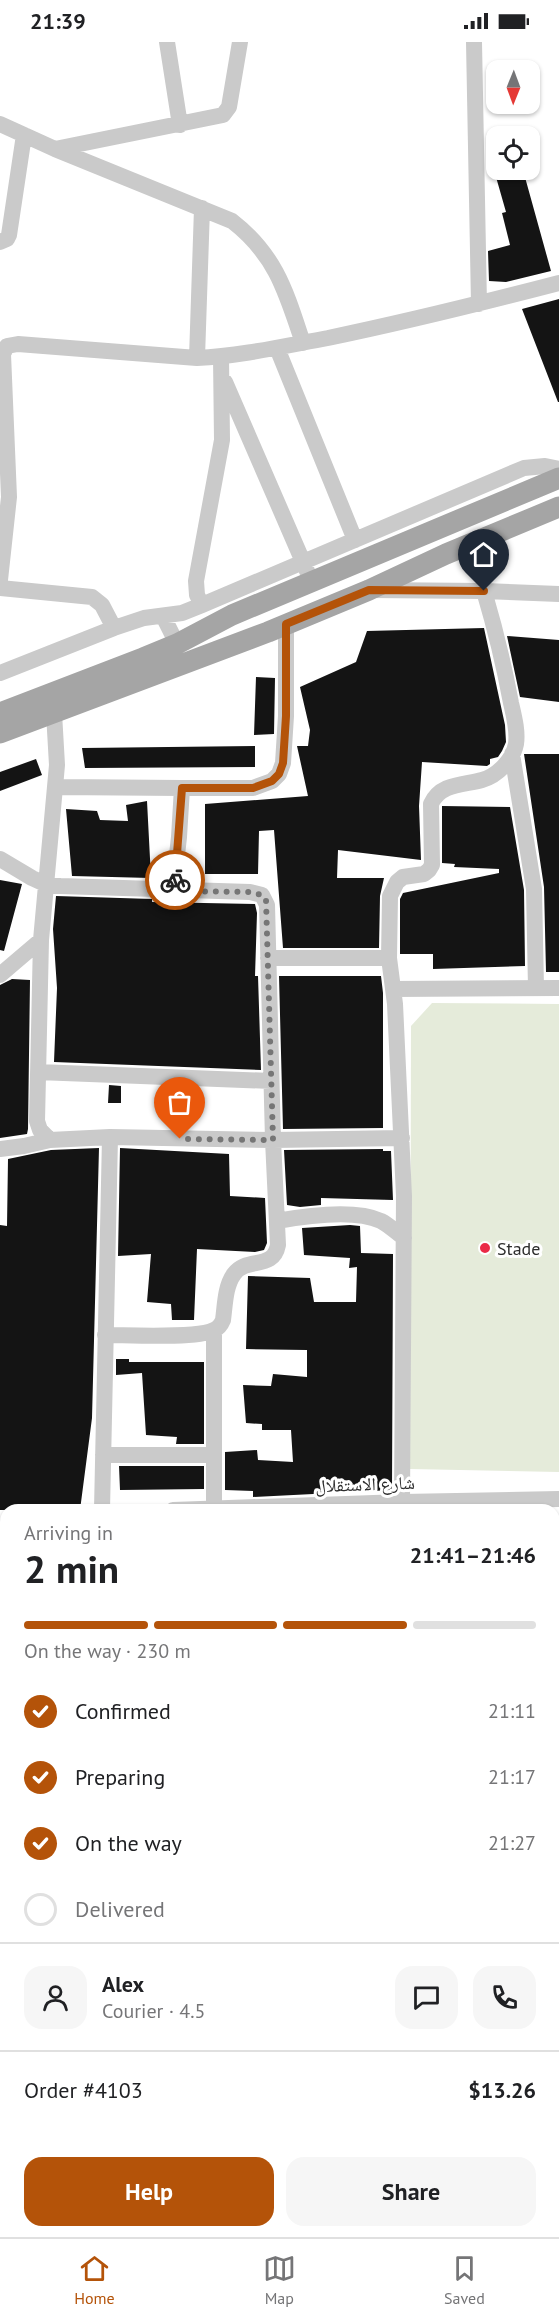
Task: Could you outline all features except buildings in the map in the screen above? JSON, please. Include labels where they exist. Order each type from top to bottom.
[{"type":"main road","points":[[0,713],[177,644],[232,615],[559,478]]},
{"type":"main road","points":[[0,733],[286,624],[559,507]]},
{"type":"street","points":[[167,42],[180,125]]},
{"type":"street","points":[[55,149],[217,117],[226,112],[240,42]]},
{"type":"street","points":[[474,42],[479,304]]},
{"type":"street","points":[[0,123],[55,149],[232,221],[252,236],[269,258],[288,297],[303,343]]},
{"type":"street","points":[[0,242],[7,239],[9,235],[24,135]]},
{"type":"street","points":[[197,358],[202,208]]},
{"type":"street","points":[[0,580],[9,497],[3,354],[5,340],[197,358],[221,357],[303,343],[479,304],[559,283]]},
{"type":"street","points":[[277,348],[354,540]]},
{"type":"street","points":[[202,605],[197,595],[196,581],[222,440],[221,357]]},
{"type":"street","points":[[222,376],[312,582]]},
{"type":"street","points":[[0,673],[144,618],[182,613],[524,468],[545,466],[559,470]]},
{"type":"street","points":[[0,588],[92,597],[102,605],[114,628]]},
{"type":"street","points":[[369,590],[559,594]]},
{"type":"street","points":[[409,1504],[402,1138],[389,958],[392,888],[403,877],[424,874],[432,865],[431,811],[433,799],[447,788],[488,778],[498,771],[512,754],[516,745],[516,728],[495,626],[484,591]]},
{"type":"street","points":[[163,616],[177,644]]},
{"type":"street","points":[[56,786],[253,788],[272,781],[279,774],[283,763],[286,716],[286,624]]},
{"type":"street","points":[[50,1140],[40,1130],[37,1121],[41,940],[56,786],[57,740],[54,713]]},
{"type":"street","points":[[512,754],[534,889],[536,988]]},
{"type":"street","points":[[173,891],[182,788]]},
{"type":"street","points":[[0,859],[45,884],[173,891],[250,892],[262,895],[267,905],[277,1253],[271,1259],[246,1265],[235,1272],[230,1282],[223,1320],[214,1330],[179,1335],[105,1335]]},
{"type":"street","points":[[0,975],[41,940]]},
{"type":"street","points":[[268,958],[389,958]]},
{"type":"street","points":[[393,989],[559,988]]},
{"type":"street","points":[[38,1072],[271,1081]]},
{"type":"street","points":[[0,1149],[50,1140],[110,1137],[273,1140],[402,1138]]},
{"type":"street","points":[[102,1504],[110,1137]]},
{"type":"street","points":[[277,1221],[300,1217],[346,1215],[380,1221],[404,1238]]},
{"type":"street","points":[[214,1330],[214,1504]]},
{"type":"street","points":[[103,1455],[213,1455]]},
{"type":"street","name":"شارع الاستقلال","points":[[434,1504],[559,1499]]},
{"type":"green space","name":"Stade","points":[[432,1003],[559,1004],[559,1472],[410,1469],[411,1026]]},
{"type":"way so far","points":[[175,880],[173,891],[250,892],[262,895],[266,900],[273,1140],[180,1139]]},
{"type":"place","name":"Stade","points":[[485,1248]]},
{"type":"route","points":[[175,880],[182,788],[253,788],[265,785],[279,774],[283,763],[286,716],[286,624],[369,590],[484,591]]}]
